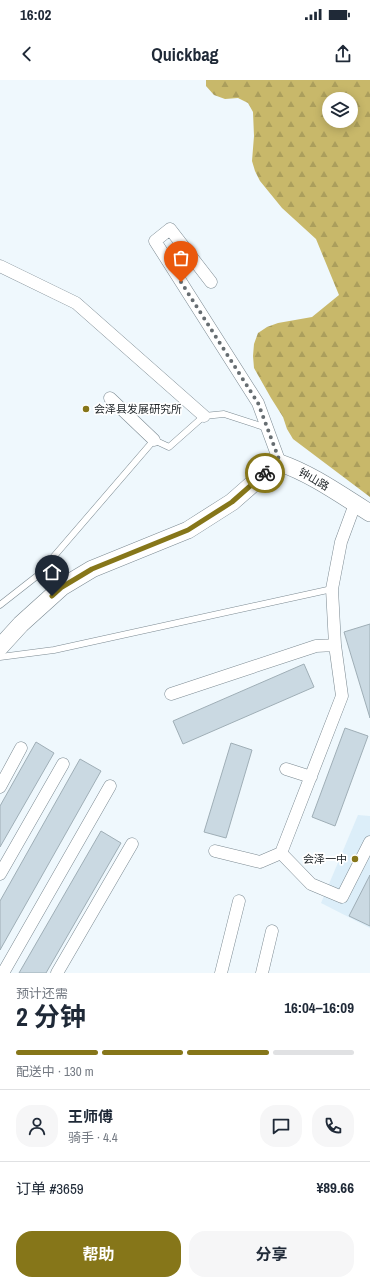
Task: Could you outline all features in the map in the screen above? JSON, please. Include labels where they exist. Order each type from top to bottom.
[{"type":"street","points":[[0,647],[21,624],[62,587],[92,569],[188,530],[232,502],[280,462],[258,403],[155,241],[170,229],[211,282]]},
{"type":"street","points":[[0,266],[76,303],[204,416]]},
{"type":"street","points":[[110,398],[154,440]]},
{"type":"street","name":"钟山路","points":[[280,462],[293,467],[325,484],[370,514]]},
{"type":"street","points":[[215,851],[260,862],[282,853],[342,696],[335,645],[332,589],[341,542],[355,504]]},
{"type":"street","points":[[171,694],[316,646],[335,645]]},
{"type":"street","points":[[0,787],[21,748]]},
{"type":"street","points":[[0,874],[63,764]]},
{"type":"street","points":[[286,769],[311,777]]},
{"type":"street","points":[[3,973],[110,786]]},
{"type":"street","points":[[282,853],[311,884],[342,896],[370,842]]},
{"type":"street","points":[[57,973],[132,844]]},
{"type":"street","points":[[221,973],[239,901]]},
{"type":"street","points":[[262,973],[272,931]]},
{"type":"lane","points":[[0,606],[37,576],[154,440],[168,447],[204,416],[224,414],[267,428]]},
{"type":"lane","points":[[0,657],[54,650],[332,589]]},
{"type":"shaded area","name":"会泽一中","points":[[358,815],[370,816],[370,928],[321,903]]},
{"type":"green space","points":[[206,80],[370,80],[370,497],[293,439],[287,429],[283,417],[254,368],[254,344],[258,333],[267,327],[278,323],[312,317],[339,295],[316,239],[282,208],[260,181],[255,171],[252,161],[254,136],[253,112],[248,103],[238,98],[225,99],[214,95],[206,86]]},
{"type":"building","points":[[370,624],[370,718],[344,632]]},
{"type":"building","points":[[304,664],[314,687],[183,744],[173,721]]},
{"type":"building","points":[[345,728],[368,736],[335,826],[312,817]]},
{"type":"building","points":[[36,742],[54,753],[0,847],[0,806]]},
{"type":"building","points":[[231,743],[252,750],[226,838],[204,832]]},
{"type":"building","points":[[80,759],[101,771],[0,950],[0,901]]},
{"type":"building","points":[[101,831],[121,843],[46,973],[19,973]]},
{"type":"building","points":[[370,875],[370,926],[349,916]]},
{"type":"way so far","points":[[181,282],[258,403],[280,462],[265,473]]},
{"type":"place","name":"会泽县发展研究所","points":[[86,409]]},
{"type":"place","name":"会泽一中","points":[[355,859]]},
{"type":"route","points":[[52,596],[62,587],[92,569],[188,530],[232,502],[265,473]]}]
